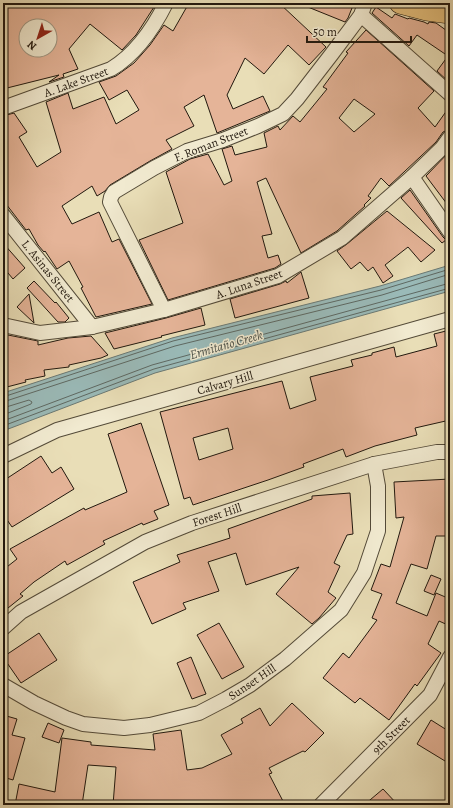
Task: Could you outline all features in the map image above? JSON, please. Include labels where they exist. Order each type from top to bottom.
[{"type":"main road","points":[[400,3],[427,10],[450,13]]},
{"type":"street","name":"A. Lake Street","points":[[3,108],[111,69],[120,63],[138,46],[154,25],[166,3]]},
{"type":"street","points":[[363,9],[450,94]]},
{"type":"street","name":"F. Roman Street","points":[[164,310],[110,202],[111,196],[114,192],[154,168],[187,151],[223,140],[283,114],[297,99],[363,9]]},
{"type":"street","name":"A. Luna Street","points":[[3,325],[40,333],[92,327],[164,310],[278,276],[342,238],[412,177],[442,148],[450,137]]},
{"type":"street","points":[[412,177],[450,232]]},
{"type":"street","name":"L. Asinas Street","points":[[3,215],[92,327]]},
{"type":"street","name":"Calvary Hill","points":[[3,456],[57,430],[450,318]]},
{"type":"street","name":"Forest Hill","points":[[3,628],[21,612],[145,542],[192,523],[374,464],[437,452],[450,452]]},
{"type":"street","name":"Sunset Hill","points":[[3,684],[34,703],[66,718],[83,724],[117,727],[150,725],[200,713],[250,685],[285,659],[341,610],[364,573],[378,531],[378,486],[374,464]]},
{"type":"street","name":"9th Street","points":[[321,805],[430,695],[450,657]]},
{"type":"water","name":"Ermitaño Creek","points":[[450,265],[450,291],[155,373],[3,431],[3,393],[172,338],[380,286]]},
{"type":"building","points":[[3,3],[149,3],[154,7],[136,35],[122,50],[90,24],[69,49],[78,69],[63,74],[64,77],[49,82],[59,75],[3,89]]},
{"type":"building","points":[[189,3],[279,3],[326,47],[309,65],[288,45],[264,74],[245,58],[227,95],[233,109],[263,96],[270,111],[217,133],[204,95],[184,107],[194,126],[166,140],[172,149],[110,185],[105,191],[97,196],[92,186],[62,206],[72,224],[99,212],[112,242],[119,239],[152,304],[96,317],[81,288],[83,287],[69,261],[57,269],[45,251],[44,252],[38,245],[29,229],[26,230],[3,200],[3,116],[14,113],[27,132],[19,137],[37,167],[61,152],[46,102],[68,93],[73,109],[104,97],[116,124],[139,110],[127,90],[109,100],[99,82],[116,76],[134,63],[150,45],[164,25],[173,31]]},
{"type":"building","points":[[298,3],[354,3],[345,22]]},
{"type":"building","points":[[376,7],[392,18],[395,14],[428,24],[429,22],[436,23],[450,33],[450,83],[437,71],[448,56],[417,35],[409,46],[372,13]]},
{"type":"building","points":[[366,30],[434,91],[418,108],[435,127],[450,106],[450,129],[443,132],[436,142],[389,186],[381,178],[368,196],[371,198],[364,205],[365,206],[337,231],[301,253],[266,178],[257,182],[272,234],[262,236],[268,258],[278,255],[281,264],[275,268],[168,300],[139,240],[183,223],[166,172],[190,159],[208,154],[224,185],[232,181],[222,149],[232,146],[235,155],[267,147],[264,133],[278,126],[280,130],[293,116],[300,122],[327,89],[323,87],[348,53],[346,52]],"holes":[[[354,99],[375,114],[354,132],[339,118]]]},
{"type":"building","points":[[450,151],[450,208],[426,176]]},
{"type":"building","points":[[410,190],[446,240],[442,243],[401,198]]},
{"type":"building","points":[[387,211],[435,250],[421,262],[408,247],[385,265],[393,276],[383,283],[373,267],[368,271],[360,262],[351,269],[337,251]]},
{"type":"building","points":[[3,243],[25,268],[13,279],[3,267]]},
{"type":"building","points":[[301,272],[309,298],[235,318],[230,299],[286,281],[287,283]]},
{"type":"building","points":[[34,281],[55,303],[56,302],[69,318],[65,322],[58,322],[27,288]]},
{"type":"building","points":[[29,294],[34,323],[17,307]]},
{"type":"building","points":[[201,308],[205,325],[161,336],[162,337],[114,349],[105,333],[166,318]]},
{"type":"building","points":[[450,330],[450,420],[415,428],[417,435],[375,446],[346,457],[343,449],[303,464],[304,467],[193,505],[190,497],[184,499],[160,412],[282,381],[290,409],[316,400],[310,377],[353,366],[351,360],[372,355],[372,353],[394,347],[396,357],[437,346],[434,334]],"holes":[[[228,428],[233,449],[199,460],[193,438]]]},
{"type":"building","points":[[3,334],[38,341],[38,345],[68,338],[91,336],[108,355],[69,365],[69,367],[44,370],[45,376],[25,380],[26,382],[3,388]]},
{"type":"building","points":[[141,423],[169,505],[154,511],[158,519],[143,525],[142,523],[103,541],[105,544],[67,565],[65,561],[34,582],[20,594],[23,596],[8,608],[3,602],[3,570],[17,559],[10,549],[84,508],[85,510],[127,492],[108,434]]},
{"type":"building","points":[[41,456],[52,473],[61,467],[74,489],[12,527],[3,514],[3,481]]},
{"type":"building","points":[[450,479],[450,536],[436,536],[427,569],[411,564],[396,603],[427,616],[436,593],[450,599],[450,626],[439,621],[428,644],[441,653],[417,686],[415,684],[389,720],[360,698],[355,703],[323,678],[343,653],[349,658],[377,620],[372,618],[382,594],[371,590],[381,564],[390,567],[404,517],[396,518],[394,482]]},
{"type":"building","points":[[350,493],[353,534],[347,535],[334,563],[340,566],[328,592],[336,598],[312,624],[276,594],[299,567],[246,585],[236,553],[208,562],[219,591],[183,603],[186,609],[152,624],[133,582],[180,562],[177,555],[230,538],[228,529],[312,499],[312,496]]},
{"type":"building","points":[[431,575],[441,579],[434,595],[424,591]]},
{"type":"building","points":[[219,623],[244,667],[222,679],[197,635]]},
{"type":"building","points":[[39,633],[57,660],[21,683],[3,657]]},
{"type":"building","points":[[191,657],[206,694],[192,699],[177,663]]},
{"type":"building","points":[[292,703],[324,733],[305,752],[303,751],[269,768],[272,773],[269,774],[285,805],[113,805],[116,767],[88,765],[82,805],[15,805],[19,784],[55,792],[62,738],[91,742],[91,745],[155,750],[153,734],[181,730],[187,770],[202,768],[232,754],[221,735],[243,723],[241,719],[260,708],[270,726]]},
{"type":"building","points":[[3,715],[17,719],[12,735],[25,738],[13,780],[3,777]]},
{"type":"building","points":[[431,720],[450,732],[450,752],[445,761],[417,744]]},
{"type":"building","points":[[48,723],[64,730],[59,743],[42,737]]},
{"type":"building","points":[[383,789],[398,805],[364,805]]},
{"type":"railway","points":[[434,3],[450,5]]}]
